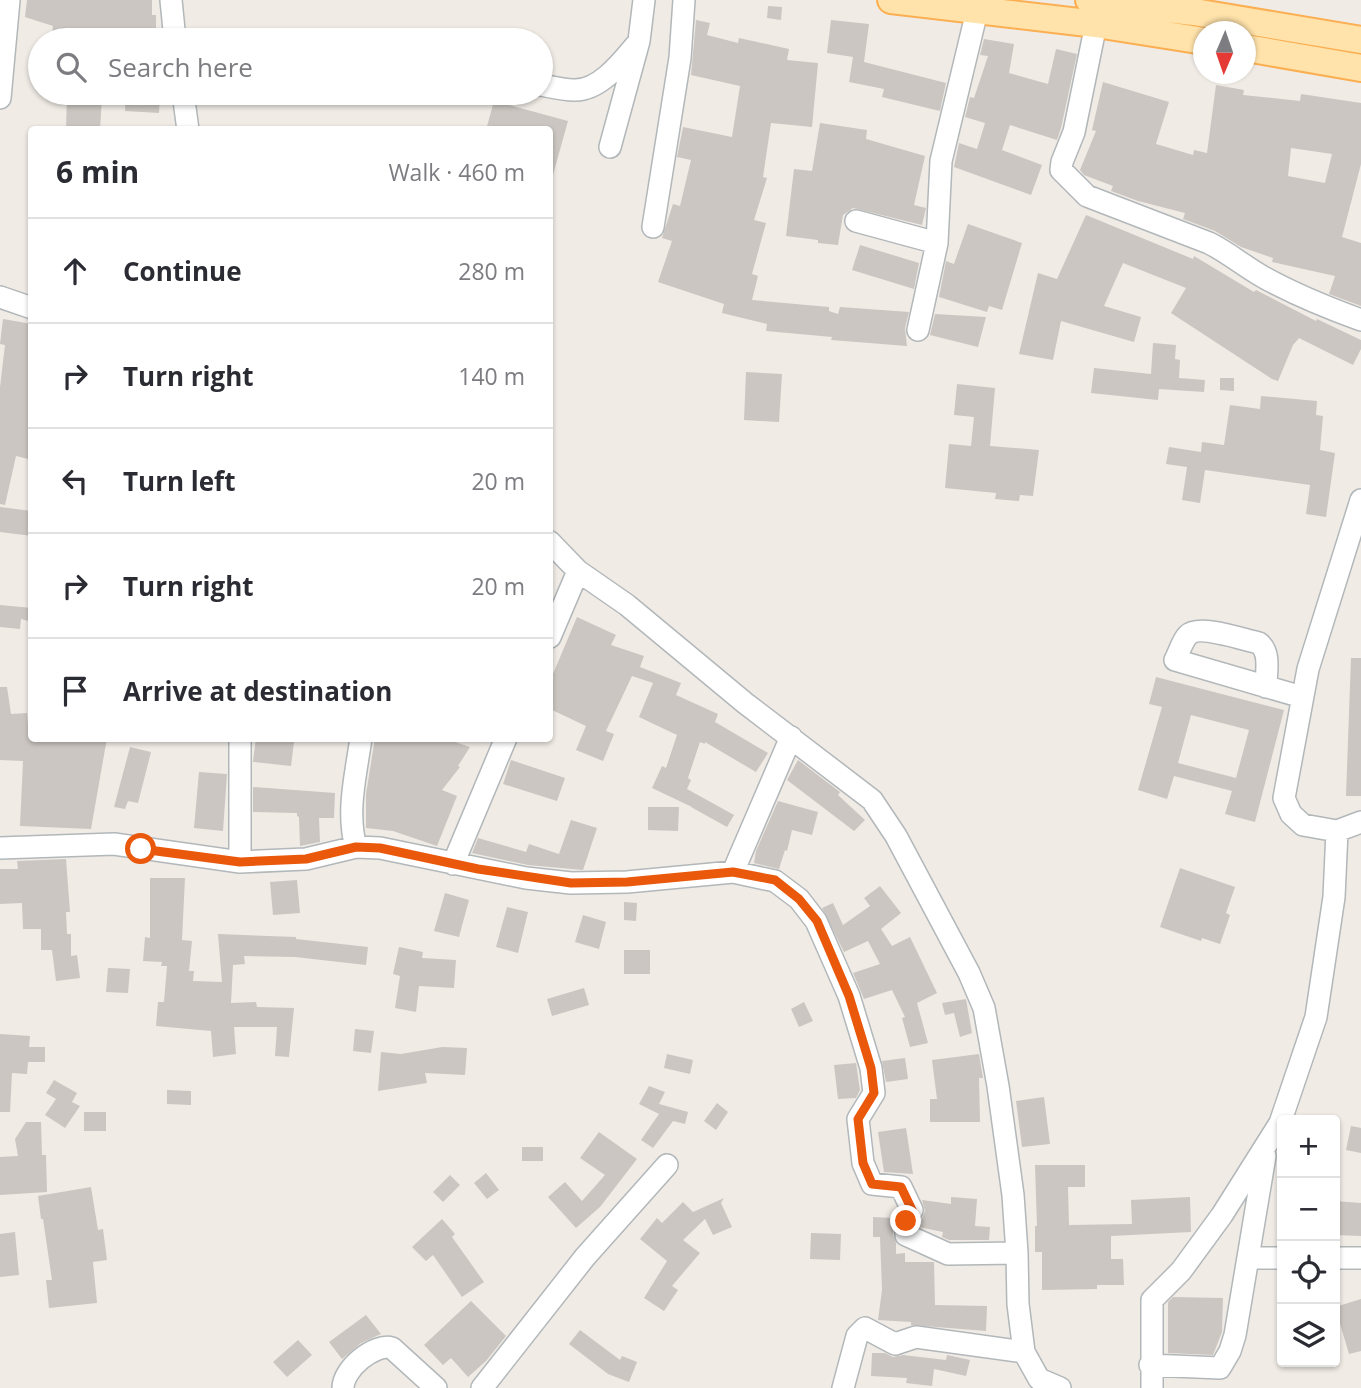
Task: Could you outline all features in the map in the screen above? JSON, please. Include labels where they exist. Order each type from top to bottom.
[{"type":"main road","points":[[891,0],[977,11],[1092,12],[1224,8],[1361,40]]},
{"type":"main road","points":[[1092,12],[1193,38]]},
{"type":"main road","points":[[1256,50],[1361,68]]},
{"type":"street","points":[[0,98],[9,0]]},
{"type":"street","points":[[171,0],[174,28]]},
{"type":"street","points":[[610,146],[639,41],[644,0]]},
{"type":"street","points":[[653,227],[680,58],[684,0]]},
{"type":"street","points":[[918,330],[937,243],[941,161],[977,11]]},
{"type":"street","points":[[1092,12],[1074,132],[1062,162],[1061,170],[1067,178],[1087,195],[1224,250],[1261,276],[1306,300],[1361,320]]},
{"type":"street","points":[[553,87],[577,91],[593,85],[620,64],[639,41]]},
{"type":"street","points":[[185,105],[187,126]]},
{"type":"street","points":[[856,221],[937,243]]},
{"type":"street","points":[[0,297],[28,307]]},
{"type":"street","points":[[1361,500],[1308,669],[1284,798],[1291,814],[1303,825],[1338,831],[1361,822]]},
{"type":"street","points":[[553,545],[578,571],[626,605],[872,800],[896,836],[969,973],[984,1008],[1013,1195],[1018,1304],[1024,1352],[1039,1379],[1060,1388]]},
{"type":"street","points":[[553,630],[578,571]]},
{"type":"street","points":[[1266,687],[1302,697]]},
{"type":"street","points":[[733,872],[791,737]]},
{"type":"street","points":[[240,742],[240,862]]},
{"type":"street","points":[[356,847],[351,813],[360,742]]},
{"type":"street","points":[[453,864],[504,742]]},
{"type":"street","points":[[1152,1388],[1152,1300],[1181,1271],[1222,1215],[1280,1123],[1316,1017],[1334,897],[1338,831]]},
{"type":"street","points":[[0,848],[102,844],[240,862],[306,859],[356,847],[400,851],[526,878],[571,883],[627,882],[733,872],[775,880],[799,899],[817,921],[849,996],[871,1068],[874,1093],[858,1119],[863,1163],[872,1184],[901,1187],[912,1210],[906,1221],[906,1235],[947,1254],[1017,1253]]},
{"type":"street","points":[[1150,1366],[1220,1368],[1230,1351],[1249,1258],[1266,1147]]},
{"type":"street","points":[[482,1388],[586,1257],[667,1165]]},
{"type":"street","points":[[1249,1258],[1277,1258]]},
{"type":"street","points":[[1340,1258],[1361,1258]]},
{"type":"street","points":[[844,1388],[857,1336],[865,1328],[895,1344],[916,1337],[1024,1352]]},
{"type":"street","points":[[343,1388],[343,1382],[355,1364],[380,1347],[387,1347],[392,1348],[436,1388]]},
{"type":"building","points":[[27,0],[152,0],[152,15],[156,15],[156,28],[53,28],[25,17]]},
{"type":"building","points":[[768,6],[782,7],[781,20],[767,18]]},
{"type":"building","points":[[696,20],[710,23],[707,35],[738,43],[739,38],[789,49],[787,60],[818,63],[812,127],[771,123],[763,177],[767,178],[754,220],[766,223],[752,274],[758,276],[752,300],[829,307],[829,311],[838,314],[840,307],[909,312],[905,328],[907,346],[766,331],[767,324],[722,313],[724,304],[658,282],[672,241],[662,238],[673,204],[680,206],[691,160],[677,157],[683,127],[732,137],[740,86],[691,75]]},
{"type":"building","points":[[831,20],[869,24],[864,62],[946,83],[940,111],[882,97],[884,89],[849,82],[853,57],[827,53]]},
{"type":"building","points":[[984,39],[1014,44],[1009,73],[1048,84],[1056,49],[1077,54],[1057,140],[1010,125],[1002,150],[1042,165],[1031,195],[954,167],[959,143],[977,149],[985,123],[965,117],[970,97],[974,98],[988,56],[980,55]]},
{"type":"building","points":[[1103,82],[1169,102],[1156,144],[1193,155],[1194,150],[1207,153],[1216,85],[1244,90],[1243,95],[1300,101],[1301,94],[1361,103],[1361,164],[1342,237],[1361,243],[1361,306],[1329,294],[1335,276],[1272,262],[1273,258],[1241,247],[1215,231],[1183,219],[1185,213],[1111,191],[1113,186],[1084,175],[1080,170],[1096,131],[1092,130]],"holes":[[[1291,148],[1332,154],[1325,183],[1288,176]]]},
{"type":"building","points":[[67,105],[102,105],[100,126],[66,126]]},
{"type":"building","points":[[125,105],[159,105],[159,113],[125,111]]},
{"type":"building","points":[[493,105],[509,105],[568,121],[553,175],[553,126],[487,126]]},
{"type":"building","points":[[820,123],[867,130],[866,139],[925,156],[914,205],[926,208],[922,225],[853,208],[843,215],[838,245],[786,236],[794,169],[812,171]]},
{"type":"building","points":[[1086,215],[1193,259],[1194,256],[1254,292],[1256,290],[1316,321],[1317,319],[1361,340],[1361,349],[1353,365],[1299,338],[1293,345],[1278,381],[1272,379],[1171,313],[1186,288],[1123,263],[1104,306],[1141,317],[1134,342],[1061,321],[1053,360],[1019,354],[1038,273],[1057,279]]},
{"type":"building","points":[[968,224],[1022,243],[1002,310],[989,306],[987,312],[939,297],[946,261],[954,264]]},
{"type":"building","points":[[860,245],[919,263],[914,289],[852,270]]},
{"type":"building","points":[[935,314],[986,317],[978,347],[930,335]]},
{"type":"building","points":[[3,319],[28,323],[28,459],[16,456],[5,505],[0,504],[0,387],[5,345],[0,344]]},
{"type":"building","points":[[1153,343],[1176,345],[1175,359],[1180,360],[1179,378],[1205,380],[1204,392],[1159,389],[1158,400],[1091,393],[1094,368],[1151,374]]},
{"type":"building","points":[[746,372],[782,374],[779,422],[744,420]]},
{"type":"building","points":[[1220,378],[1234,378],[1234,391],[1220,390]]},
{"type":"building","points":[[957,384],[995,388],[990,446],[1039,450],[1033,496],[1020,495],[1019,501],[995,499],[996,493],[945,488],[949,444],[971,446],[974,417],[954,415]]},
{"type":"building","points":[[1261,396],[1317,401],[1316,415],[1323,416],[1320,450],[1335,453],[1326,517],[1306,514],[1310,485],[1205,470],[1200,503],[1182,500],[1187,467],[1166,464],[1169,447],[1201,452],[1202,442],[1224,445],[1230,405],[1260,409]]},
{"type":"building","points":[[0,507],[28,510],[28,536],[0,532]]},
{"type":"building","points":[[0,605],[28,608],[28,621],[21,619],[20,629],[0,627]]},
{"type":"building","points":[[577,617],[616,635],[611,645],[644,656],[640,667],[681,683],[676,695],[718,714],[715,722],[768,753],[756,772],[705,742],[700,742],[687,789],[734,815],[727,827],[652,788],[662,766],[666,768],[677,735],[639,717],[653,683],[632,676],[606,731],[614,734],[603,761],[576,750],[586,726],[553,710],[553,674]]},
{"type":"building","points":[[1351,658],[1361,658],[1361,796],[1346,796]]},
{"type":"building","points":[[1156,677],[1284,710],[1255,822],[1225,814],[1232,791],[1174,776],[1167,799],[1138,790],[1162,707],[1149,704]],"holes":[[[1191,715],[1249,730],[1236,778],[1178,763]]]},
{"type":"building","points":[[0,687],[7,687],[11,714],[27,713],[28,742],[106,742],[91,829],[20,826],[23,761],[0,760]]},
{"type":"building","points":[[256,742],[294,742],[291,766],[253,762]]},
{"type":"building","points":[[374,742],[455,742],[470,747],[458,766],[460,767],[442,790],[457,796],[437,846],[393,831],[366,828],[366,794]]},
{"type":"building","points":[[130,747],[151,752],[138,803],[128,801],[125,809],[114,807]]},
{"type":"building","points":[[511,760],[565,778],[557,801],[503,784]]},
{"type":"building","points":[[798,760],[840,792],[838,795],[865,820],[854,831],[787,780]]},
{"type":"building","points":[[199,772],[227,774],[223,831],[194,828]]},
{"type":"building","points":[[253,787],[335,793],[334,818],[319,818],[320,842],[300,846],[297,813],[253,812]]},
{"type":"building","points":[[778,801],[818,812],[812,835],[792,830],[779,869],[754,863],[756,851]]},
{"type":"building","points":[[648,807],[679,807],[678,831],[648,830]]},
{"type":"building","points":[[571,820],[597,828],[583,870],[528,865],[472,853],[478,838],[526,852],[529,844],[559,854]]},
{"type":"building","points":[[66,859],[70,912],[66,912],[67,934],[71,934],[71,956],[77,955],[80,978],[56,981],[52,950],[41,950],[41,929],[23,929],[22,903],[0,904],[0,869],[18,869],[17,861]]},
{"type":"building","points":[[1180,868],[1235,887],[1226,913],[1230,915],[1220,944],[1202,938],[1201,941],[1160,927]]},
{"type":"building","points":[[150,878],[185,878],[182,940],[192,941],[189,971],[194,971],[193,981],[222,982],[218,934],[296,937],[368,947],[366,965],[295,957],[244,956],[245,964],[233,965],[231,1003],[256,1002],[257,1007],[294,1008],[289,1057],[275,1056],[277,1027],[234,1027],[236,1054],[213,1057],[211,1031],[156,1026],[158,1002],[164,1002],[167,966],[161,966],[162,962],[143,961],[145,937],[150,938]]},
{"type":"building","points":[[297,880],[300,913],[273,915],[270,882]]},
{"type":"building","points":[[880,886],[901,913],[881,929],[892,946],[910,937],[937,993],[917,1003],[928,1043],[910,1047],[902,1018],[905,1017],[892,990],[864,999],[853,973],[880,964],[868,941],[844,952],[822,908],[833,903],[843,925],[870,906],[864,898]]},
{"type":"building","points":[[445,893],[469,900],[459,937],[434,931]]},
{"type":"building","points":[[624,902],[637,903],[636,921],[624,920]]},
{"type":"building","points":[[507,907],[528,912],[518,953],[496,947]]},
{"type":"building","points":[[583,915],[606,922],[599,949],[575,942]]},
{"type":"building","points":[[399,947],[423,952],[422,958],[456,960],[454,988],[419,986],[416,1012],[395,1008],[400,976],[393,974]]},
{"type":"building","points":[[624,950],[650,950],[650,974],[624,974]]},
{"type":"building","points":[[108,968],[130,969],[128,993],[106,992]]},
{"type":"building","points":[[584,988],[589,1005],[552,1016],[547,999]]},
{"type":"building","points":[[966,999],[972,1033],[960,1037],[954,1013],[945,1015],[942,1003]]},
{"type":"building","points":[[804,1002],[813,1021],[799,1027],[791,1009]]},
{"type":"building","points":[[355,1029],[374,1031],[371,1053],[353,1051]]},
{"type":"building","points":[[0,1034],[30,1036],[29,1047],[45,1047],[45,1062],[28,1062],[27,1074],[12,1073],[10,1112],[0,1112]]},
{"type":"building","points":[[442,1047],[467,1048],[465,1075],[425,1073],[427,1083],[378,1091],[381,1052],[401,1054]]},
{"type":"building","points":[[667,1054],[693,1060],[690,1074],[664,1068]]},
{"type":"building","points":[[979,1054],[983,1078],[979,1078],[980,1122],[930,1122],[930,1099],[937,1099],[932,1060]]},
{"type":"building","points":[[905,1058],[908,1079],[886,1082],[882,1061]]},
{"type":"building","points":[[856,1063],[860,1090],[856,1098],[838,1099],[834,1065]]},
{"type":"building","points":[[54,1080],[77,1093],[72,1102],[80,1106],[65,1128],[45,1115],[56,1099],[46,1093]]},
{"type":"building","points":[[649,1086],[665,1092],[659,1104],[688,1112],[685,1124],[673,1121],[653,1148],[641,1140],[659,1114],[639,1104]]},
{"type":"building","points":[[167,1090],[191,1091],[191,1105],[167,1104]]},
{"type":"building","points":[[1044,1097],[1050,1144],[1022,1147],[1016,1101]]},
{"type":"building","points":[[717,1103],[728,1112],[716,1130],[704,1121]]},
{"type":"building","points":[[84,1112],[106,1112],[106,1131],[84,1131]]},
{"type":"building","points":[[26,1122],[41,1122],[42,1155],[46,1155],[47,1192],[0,1195],[0,1157],[18,1156],[15,1139]]},
{"type":"building","points":[[1351,1126],[1361,1128],[1361,1153],[1346,1150]]},
{"type":"building","points":[[906,1128],[913,1174],[884,1172],[878,1132]]},
{"type":"building","points":[[599,1132],[637,1159],[600,1207],[576,1228],[548,1197],[565,1182],[582,1201],[605,1175],[580,1158]]},
{"type":"building","points":[[522,1147],[543,1147],[543,1161],[522,1161]]},
{"type":"building","points":[[1035,1165],[1085,1165],[1085,1187],[1068,1187],[1069,1225],[1132,1224],[1131,1200],[1190,1197],[1191,1232],[1111,1236],[1111,1259],[1123,1259],[1124,1285],[1097,1285],[1097,1289],[1042,1290],[1042,1252],[1035,1252]]},
{"type":"building","points":[[486,1173],[499,1190],[487,1199],[474,1183]]},
{"type":"building","points":[[450,1175],[460,1185],[443,1202],[433,1192]]},
{"type":"building","points":[[91,1187],[98,1230],[103,1229],[107,1260],[93,1262],[97,1303],[49,1308],[46,1280],[52,1280],[38,1196]]},
{"type":"building","points":[[951,1197],[977,1199],[975,1226],[990,1227],[989,1240],[949,1240],[942,1237],[943,1232],[919,1227],[925,1211],[922,1200],[951,1204]]},
{"type":"building","points":[[724,1198],[721,1203],[732,1227],[713,1235],[705,1219],[683,1240],[700,1253],[672,1286],[678,1290],[664,1311],[644,1298],[667,1261],[640,1239],[657,1218],[662,1223],[683,1202],[693,1212]]},
{"type":"building","points":[[1340,1201],[1361,1203],[1361,1236],[1340,1235]]},
{"type":"building","points":[[873,1217],[894,1218],[896,1254],[905,1253],[905,1262],[934,1262],[935,1305],[987,1306],[986,1331],[878,1320],[882,1290],[880,1237],[873,1237]]},
{"type":"building","points":[[442,1219],[455,1234],[452,1237],[484,1282],[462,1297],[433,1255],[426,1261],[412,1247]]},
{"type":"building","points":[[15,1232],[19,1275],[0,1277],[0,1234]]},
{"type":"building","points":[[811,1233],[841,1234],[840,1260],[810,1259]]},
{"type":"building","points":[[1173,1297],[1223,1298],[1222,1332],[1213,1355],[1168,1353],[1168,1302]]},
{"type":"building","points":[[1361,1299],[1361,1351],[1349,1354],[1340,1324],[1340,1305]]},
{"type":"building","points":[[471,1301],[506,1336],[486,1361],[468,1377],[451,1358],[443,1365],[424,1345]]},
{"type":"building","points":[[366,1315],[381,1334],[361,1343],[342,1359],[329,1342]]},
{"type":"building","points":[[580,1330],[620,1360],[622,1356],[637,1362],[629,1382],[608,1374],[569,1344]]},
{"type":"building","points":[[298,1340],[312,1355],[287,1377],[273,1362]]},
{"type":"building","points":[[872,1353],[946,1360],[947,1355],[970,1360],[966,1376],[934,1369],[932,1386],[906,1383],[907,1378],[871,1376]]},
{"type":"route","points":[[141,849],[240,862],[306,859],[356,847],[380,848],[526,878],[571,883],[627,882],[733,872],[775,880],[799,899],[817,921],[849,996],[871,1068],[874,1093],[858,1119],[863,1163],[872,1184],[901,1187],[912,1210],[906,1221]]}]
